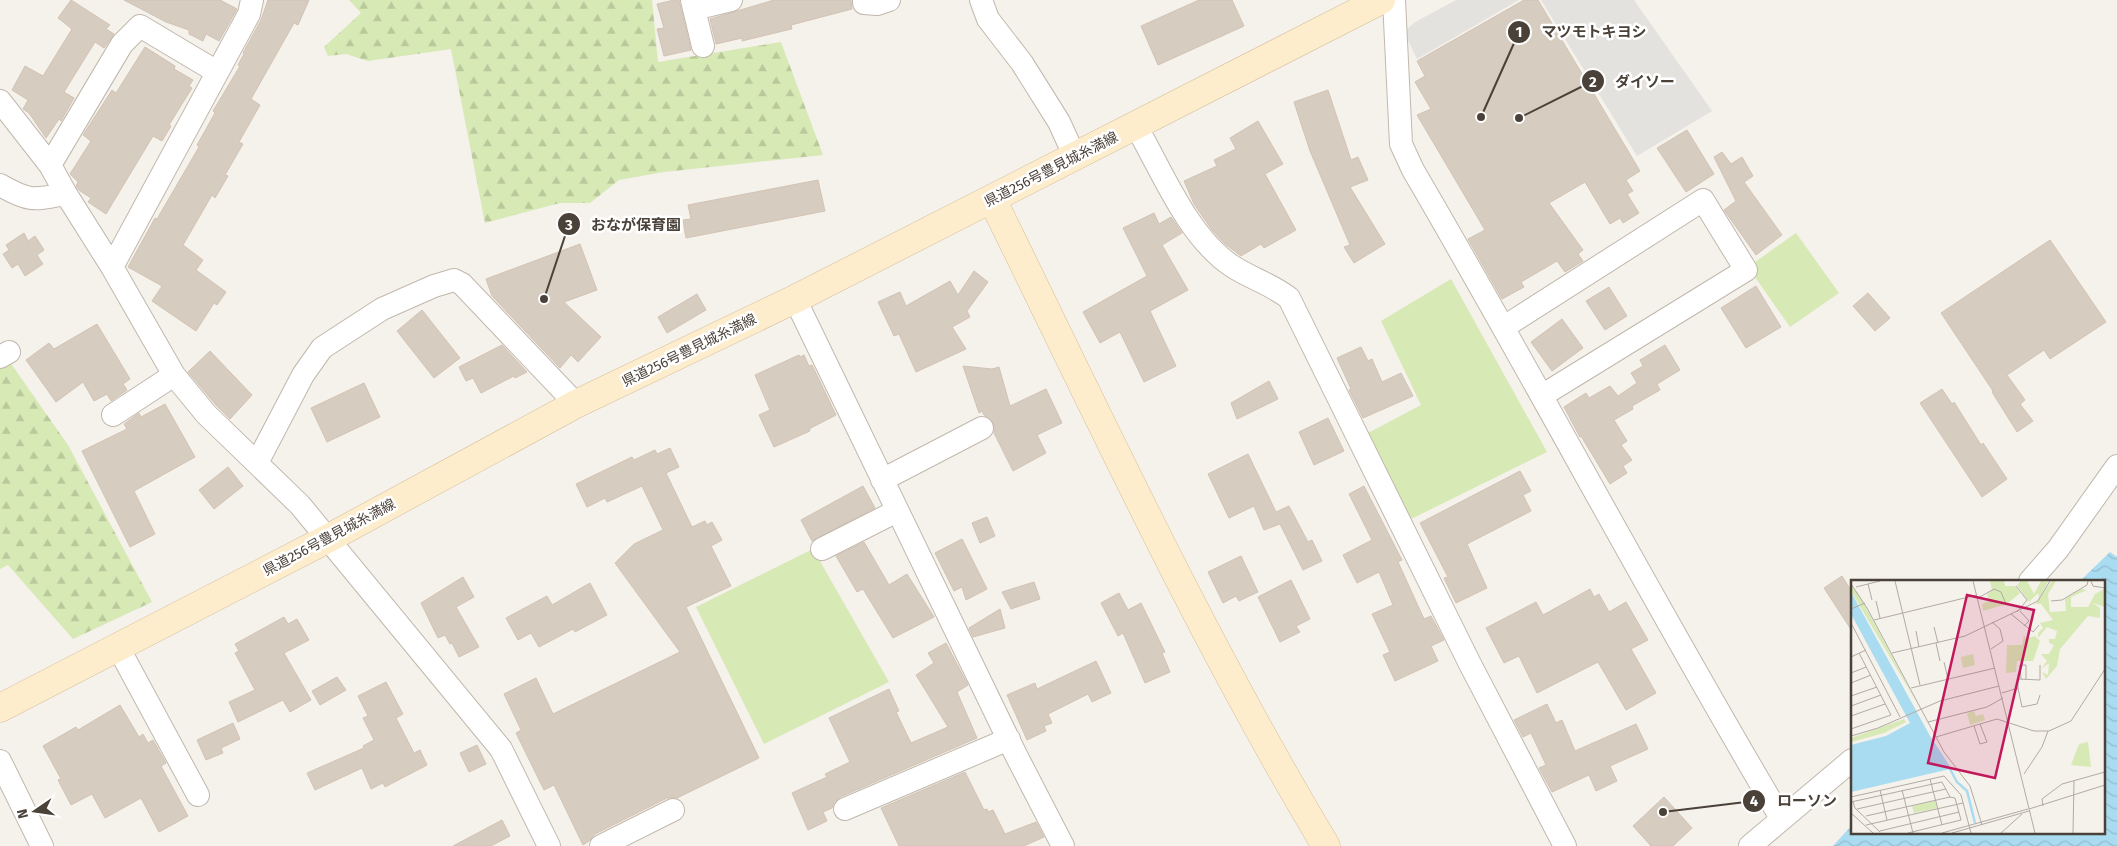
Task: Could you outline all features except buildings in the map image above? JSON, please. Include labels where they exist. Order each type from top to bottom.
[{"type":"main road","name":"県道256号豊見城糸満線","points":[[2,703],[118,647],[329,538],[576,404],[795,299],[1381,0]]},
{"type":"main road","points":[[992,199],[1183,588],[1284,776],[1326,846]]},
{"type":"street","points":[[112,267],[249,14],[252,0]]},
{"type":"street","points":[[703,46],[694,4],[731,0]]},
{"type":"street","points":[[864,0],[864,3],[877,4],[889,0]]},
{"type":"street","points":[[982,0],[988,19],[1022,63],[1058,122],[1075,157]]},
{"type":"street","points":[[1394,0],[1401,144],[1413,170],[1504,327],[1654,599],[1781,818]]},
{"type":"street","points":[[50,166],[122,44],[140,26],[217,72]]},
{"type":"street","points":[[0,101],[50,166],[112,267],[174,375],[206,414],[300,505],[329,538],[501,749],[549,846]]},
{"type":"street","points":[[1136,126],[1192,226],[1212,249],[1233,266],[1278,289],[1289,298],[1470,664],[1565,846]]},
{"type":"street","points":[[0,185],[24,198],[42,198],[66,194]]},
{"type":"street","points":[[1504,327],[1703,200],[1746,270],[1542,395]]},
{"type":"street","points":[[256,463],[303,375],[322,348],[382,309],[434,286],[454,280],[462,284],[576,404]]},
{"type":"street","points":[[795,299],[1009,738],[1054,843]]},
{"type":"street","points":[[113,414],[174,375]]},
{"type":"street","points":[[882,480],[982,428]]},
{"type":"street","points":[[2031,580],[2058,549],[2117,466]]},
{"type":"street","points":[[822,549],[897,511]]},
{"type":"street","points":[[118,647],[198,795]]},
{"type":"street","points":[[845,809],[1009,738]]},
{"type":"street","points":[[0,761],[42,846]]},
{"type":"street","points":[[1750,846],[1851,761]]},
{"type":"street","points":[[601,846],[674,810]]},
{"type":"green space","points":[[349,0],[652,0],[658,62],[781,42],[823,155],[664,172],[619,180],[590,203],[560,203],[485,223],[451,49],[368,61],[346,54],[328,56],[324,47],[361,13]]},
{"type":"green space","points":[[1796,233],[1839,293],[1790,327],[1748,267]]},
{"type":"green space","points":[[1451,279],[1547,452],[1411,519],[1368,433],[1421,405],[1381,321]]},
{"type":"green space","points":[[0,348],[68,445],[152,602],[73,639],[8,565],[0,569]]},
{"type":"green space","points":[[813,549],[889,682],[764,744],[696,607]]},
{"type":"shaded area","points":[[1456,0],[1519,0],[1417,59],[1404,32],[1415,22]]},
{"type":"shaded area","points":[[1541,0],[1634,0],[1712,111],[1637,156]]},
{"type":"water","points":[[2110,552],[2117,557],[2117,846],[1833,846],[1851,826],[1851,834],[2104,834],[2104,580],[2081,580]]},
{"type":"place","name":"マツモトキヨシ","points":[[1481,117]]},
{"type":"place","name":"ダイソー","points":[[1519,118]]},
{"type":"place","name":"おなが保育園","points":[[544,299]]},
{"type":"place","name":"ローソン","points":[[1663,812]]}]
